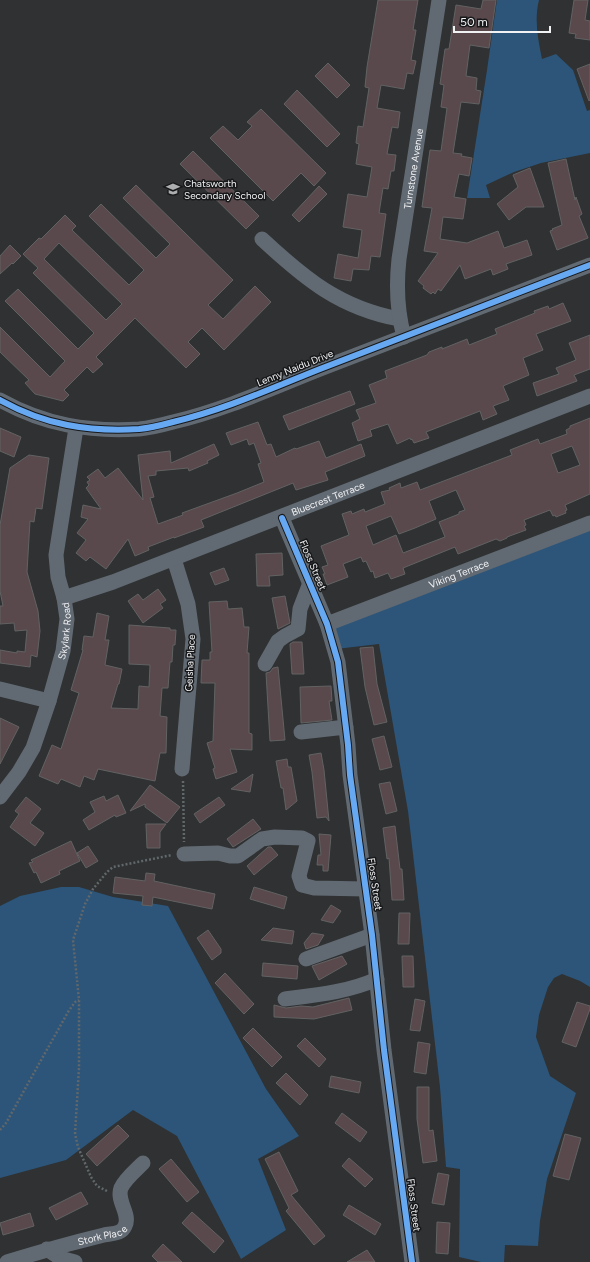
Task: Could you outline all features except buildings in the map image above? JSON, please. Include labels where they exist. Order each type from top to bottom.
[{"type":"street","name":"Turnstone Avenue","points":[[404,336],[399,319],[397,294],[399,259],[439,0]]},
{"type":"street","points":[[262,239],[293,268],[319,287],[336,297],[363,309],[386,317],[399,319]]},
{"type":"street","name":"Lenny Naidu Drive","points":[[0,400],[39,418],[76,428],[140,429],[200,416],[590,265]]},
{"type":"street","name":"Bluecrest Terrace","points":[[64,598],[113,582],[282,518],[590,396]]},
{"type":"street","name":"Skylark Road","points":[[0,797],[29,757],[49,701],[65,638],[66,619],[64,598],[58,577],[56,555],[76,428]]},
{"type":"street","name":"Floss Street","points":[[282,518],[327,624],[338,662],[350,775],[372,935],[384,1050],[412,1262]]},
{"type":"street","name":"Viking Terrace","points":[[327,624],[590,523]]},
{"type":"street","name":"Geisha Place","points":[[174,559],[188,604],[193,639],[182,769]]},
{"type":"street","points":[[265,664],[278,641],[298,629],[300,609],[310,583]]},
{"type":"street","points":[[0,689],[49,701]]},
{"type":"street","points":[[301,732],[346,727]]},
{"type":"street","points":[[184,854],[218,854],[238,856],[262,839],[274,837],[302,838],[308,841],[299,876],[302,884],[314,888],[366,889]]},
{"type":"street","points":[[306,959],[372,935]]},
{"type":"street","points":[[285,999],[345,990],[362,986],[377,979]]},
{"type":"street","points":[[120,1196],[121,1189],[143,1162]]},
{"type":"street","name":"Stork Place","points":[[7,1262],[47,1249],[106,1234],[118,1233],[124,1228],[127,1220],[120,1196]]},
{"type":"street","points":[[47,1249],[60,1258],[75,1262]]},
{"type":"path","points":[[120,1196],[97,1186],[84,1161],[75,1134],[79,1068],[79,1000],[73,940],[85,904],[93,889],[99,880],[114,867],[152,858],[184,854],[182,769]]},
{"type":"path","points":[[0,1130],[68,1012],[75,1002],[79,1000]]},
{"type":"shaded area","points":[[497,0],[539,0],[537,22],[542,59],[556,54],[573,70],[587,111],[590,110],[590,153],[541,163],[514,172],[486,185],[490,198],[467,198],[487,70]]},
{"type":"shaded area","points":[[590,524],[590,987],[580,981],[562,974],[554,978],[548,987],[539,1015],[536,1037],[550,1076],[576,1093],[547,1179],[540,1221],[538,1246],[505,1245],[504,1262],[481,1262],[459,1257],[460,1169],[446,1167],[440,1087],[408,811],[379,644],[336,649],[328,624]]},
{"type":"shaded area","points":[[61,887],[79,887],[113,897],[168,906],[266,1089],[299,1136],[258,1159],[286,1230],[241,1259],[177,1136],[133,1110],[66,1160],[0,1178],[0,906],[20,896]]},
{"type":"cycle path","points":[[0,400],[34,416],[67,425],[84,428],[120,430],[147,428],[192,417],[248,398],[590,265]]},
{"type":"cycle path","points":[[282,518],[327,624],[338,662],[350,775],[372,935],[384,1050],[412,1262]]},
{"type":"place","name":"Chatsworth Secondary School","points":[[173,189]]}]
